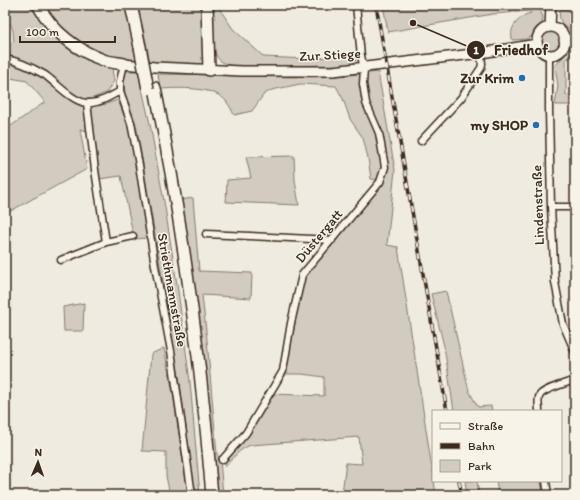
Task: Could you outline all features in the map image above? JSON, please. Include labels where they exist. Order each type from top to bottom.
[{"type":"highway","points":[[38,5],[52,24],[76,47],[106,61],[124,64]]},
{"type":"highway","points":[[131,5],[143,46],[175,194],[190,290],[202,390],[212,495]]},
{"type":"highway","points":[[138,5],[143,46]]},
{"type":"highway","points":[[207,5],[208,70]]},
{"type":"highway","points":[[152,89],[182,291],[195,391],[205,495]]},
{"type":"street","name":"Düstergatt","points":[[222,460],[246,433],[283,371],[302,275],[380,182],[385,167],[379,133],[366,103],[362,84],[364,68],[361,56],[356,5]]},
{"type":"street","points":[[550,27],[551,5]]},
{"type":"street","points":[[550,27],[562,32],[564,40],[560,51],[553,54],[542,51],[537,44],[540,32],[543,29],[550,27]]},
{"type":"street","points":[[564,40],[575,39]]},
{"type":"street","name":"Zur Stiege","points":[[124,64],[148,67],[208,70],[306,72],[333,71],[481,53],[537,44]]},
{"type":"street","points":[[421,141],[462,98],[482,64],[481,53]]},
{"type":"street","name":"Lindenstraße","points":[[549,54],[551,207],[555,282],[563,324],[575,352]]},
{"type":"street","points":[[5,59],[23,64],[44,75],[78,101],[87,103],[98,102],[120,91]]},
{"type":"street","name":"Striethmannstraße","points":[[124,64],[120,81],[120,91],[131,122],[139,166],[154,266],[171,350],[192,495]]},
{"type":"street","points":[[87,103],[106,242]]},
{"type":"street","points":[[551,207],[575,207]]},
{"type":"street","points":[[206,234],[332,240]]},
{"type":"street","name":"Striethmannstraße","points":[[61,260],[106,242],[133,236]]},
{"type":"street","points":[[539,410],[539,398],[544,391],[575,380]]},
{"type":"street","points":[[546,482],[548,495]]},
{"type":"green space","points":[[5,5],[32,5],[45,25],[59,41],[87,59],[112,69],[114,81],[106,93],[90,99],[78,98],[43,72],[43,74],[75,103],[93,106],[118,100],[130,131],[148,238],[134,239],[121,176],[99,179],[93,133],[80,129],[87,169],[5,214],[5,124],[8,128],[45,102],[27,81],[5,77],[5,44],[14,42],[13,30],[5,12]]},
{"type":"green space","points":[[38,5],[131,5],[144,67],[90,54]]},
{"type":"green space","points":[[138,5],[207,5],[209,70],[151,67]]},
{"type":"green space","points":[[211,5],[217,5],[233,29],[264,57],[308,59],[358,54],[357,57],[355,62],[351,65],[232,66],[226,64],[219,60],[215,54],[212,33]]},
{"type":"green space","points":[[383,5],[538,5],[543,17],[542,23],[535,29],[532,36],[527,39],[512,40],[512,31],[517,22],[525,15],[531,13],[530,11],[493,14],[388,32]]},
{"type":"green space","points":[[560,9],[575,11],[575,30],[573,31],[569,29],[562,23],[560,20]]},
{"type":"green space","points":[[551,31],[558,34],[561,41],[558,48],[551,51],[544,48],[541,41],[544,34]]},
{"type":"green space","points":[[575,47],[575,50],[572,51],[573,55],[570,55],[570,58],[566,59],[566,95],[571,97],[571,100],[575,100],[575,105],[555,105],[558,86],[555,66],[571,48]]},
{"type":"green space","points":[[126,71],[138,71],[150,124],[165,207],[190,382],[200,495],[195,495],[180,383],[136,124],[125,93],[124,82]]},
{"type":"green space","points":[[378,72],[395,170],[387,245],[398,247],[432,468],[432,482],[434,482],[436,495],[335,495],[342,493],[346,463],[362,464],[359,437],[251,445],[240,451],[225,467],[224,463],[247,434],[273,394],[324,396],[324,377],[302,374],[286,374],[304,279],[307,273],[335,242],[382,185],[384,180],[371,179],[363,138],[350,119],[343,99],[336,86],[300,84],[272,90],[264,94],[252,111],[234,115],[226,101],[220,96],[205,90],[176,88],[160,89],[158,74],[305,77],[342,76]]},
{"type":"green space","points":[[294,156],[295,180],[299,205],[226,202],[227,180],[251,178],[246,157]]},
{"type":"green space","points":[[193,198],[199,271],[252,273],[251,298],[202,295],[217,454],[220,460],[223,495],[215,495],[180,200]]},
{"type":"green space","points":[[446,291],[469,391],[478,407],[491,406],[492,410],[454,410],[444,346],[431,294]]},
{"type":"green space","points":[[84,303],[83,331],[64,331],[63,307]]},
{"type":"green space","points":[[164,348],[173,393],[188,495],[169,495],[166,476],[166,452],[142,451],[151,354]]},
{"type":"green space","points":[[465,482],[477,482],[479,495],[467,495]]},
{"type":"green space","points":[[496,482],[541,482],[543,495],[503,495],[498,494]]},
{"type":"railway","points":[[376,5],[447,410]]},
{"type":"railway","points":[[459,482],[462,495]]},
{"type":"place","name":"Friedhof","points":[[413,23]]},
{"type":"place","name":"Zur Krim","points":[[522,78]]},
{"type":"place","name":"my SHOP","points":[[536,125]]}]
